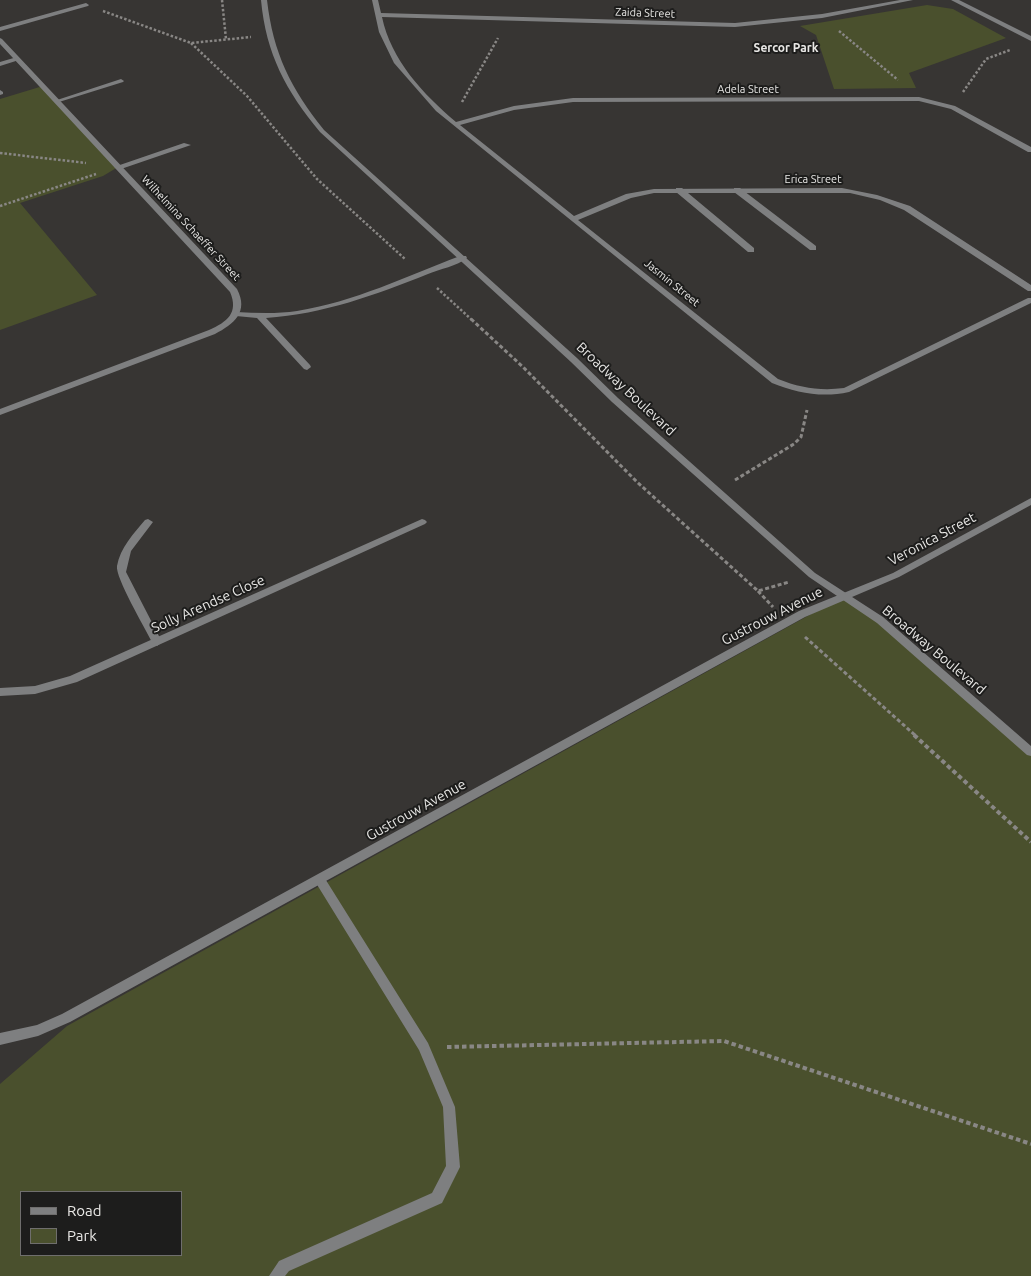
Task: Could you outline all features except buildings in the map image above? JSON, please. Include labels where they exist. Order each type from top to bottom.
[{"type":"street","name":"Broadway Boulevard","points":[[264,0],[268,35],[283,77],[304,109],[322,130],[574,360],[615,400],[812,575],[880,620],[1031,752]]},
{"type":"street","name":"Jasmin Street","points":[[375,0],[388,47],[408,78],[422,94],[456,124],[775,382],[809,392],[828,393],[846,390],[1031,300]]},
{"type":"street","name":"Zaida Street","points":[[378,15],[716,25],[822,16],[910,0]]},
{"type":"street","points":[[954,0],[1031,40]]},
{"type":"street","points":[[0,29],[86,5]]},
{"type":"street","name":"Wilhelmina Schaeffer Street","points":[[0,40],[234,291],[238,298],[239,306],[236,314]]},
{"type":"street","points":[[0,64],[18,58]]},
{"type":"street","points":[[57,101],[121,81]]},
{"type":"street","name":"Adela Street","points":[[456,124],[556,101],[919,99],[953,107],[1031,150]]},
{"type":"street","points":[[118,167],[187,145]]},
{"type":"street","points":[[679,190],[751,250]]},
{"type":"street","points":[[737,190],[813,248]]},
{"type":"street","name":"Erica Street","points":[[574,219],[637,193],[654,191],[842,190],[874,195],[906,208],[1031,289]]},
{"type":"street","points":[[0,412],[212,332],[222,327],[236,314],[261,317],[308,313],[347,303],[463,258]]},
{"type":"street","points":[[261,317],[307,366]]},
{"type":"street","name":"Veronica Street","points":[[844,597],[896,575],[1031,501]]},
{"type":"street","points":[[148,522],[121,561],[121,572],[157,642]]},
{"type":"street","name":"Solly Arendse Close","points":[[0,692],[36,690],[55,686],[422,522]]},
{"type":"street","name":"Gustrouw Avenue","points":[[0,1039],[38,1030],[66,1018],[802,614],[844,597]]},
{"type":"street","points":[[276,1276],[284,1266],[437,1198],[453,1167],[452,1130],[449,1108],[424,1047],[320,880]]},
{"type":"path","points":[[222,0],[226,39]]},
{"type":"path","points":[[86,5],[191,43],[247,96],[317,179],[405,260]]},
{"type":"path","points":[[822,16],[919,99]]},
{"type":"path","points":[[456,124],[461,105],[498,38],[498,19]]},
{"type":"path","points":[[191,43],[268,35]]},
{"type":"path","points":[[953,107],[986,59],[1013,49]]},
{"type":"path","points":[[0,153],[118,167]]},
{"type":"path","points":[[0,206],[118,167]]},
{"type":"path","points":[[435,286],[523,366],[637,482],[758,591],[788,623],[849,675],[1031,842]]},
{"type":"path","points":[[718,490],[794,444],[801,437],[809,392]]},
{"type":"path","points":[[758,591],[812,575]]},
{"type":"path","points":[[424,1047],[724,1041],[1031,1144]]},
{"type":"green space","points":[[927,5],[953,9],[1006,38],[909,73],[916,88],[834,89],[816,35],[800,26]]},
{"type":"green space","points":[[43,86],[118,167],[103,176],[20,203],[97,295],[0,330],[0,99]]},
{"type":"green space","points":[[842,597],[879,620],[1031,753],[1031,1276],[0,1276],[0,1084],[67,1026]]},
{"type":"district","name":"Sercor Park","points":[[786,48]]}]
